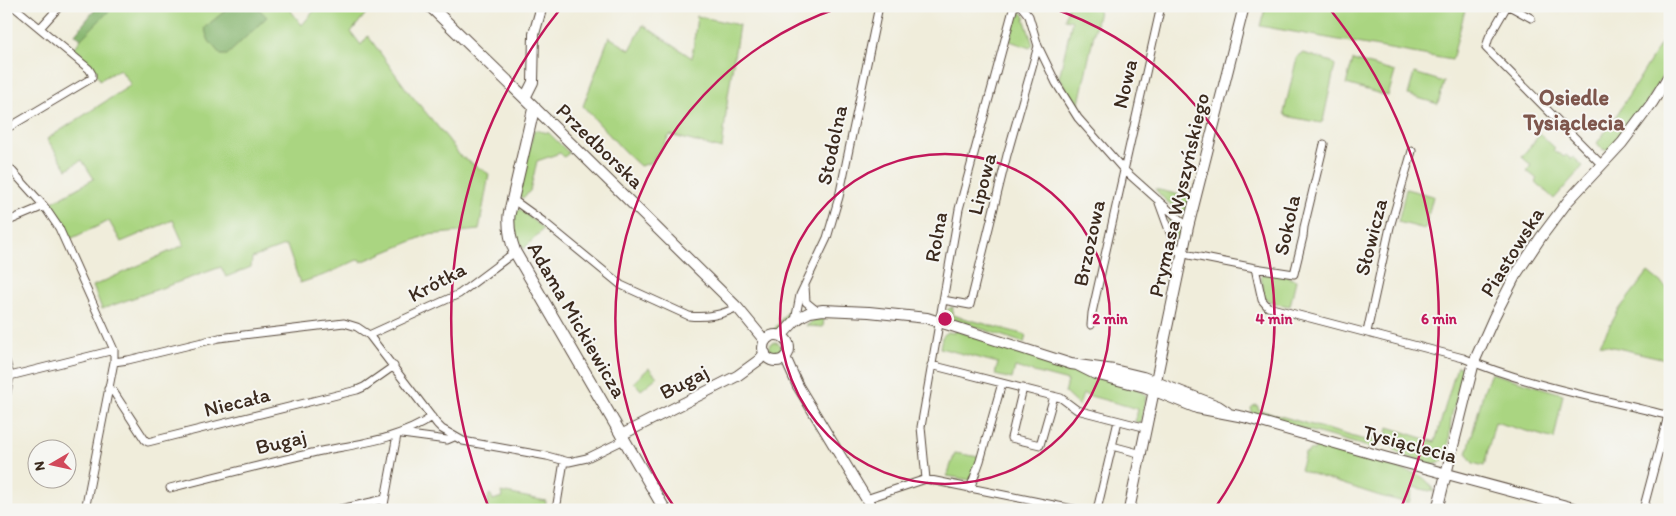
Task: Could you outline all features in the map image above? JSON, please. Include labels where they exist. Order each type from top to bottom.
[{"type":"main road","name":"Przedborska","points":[[430,6],[534,107]]},
{"type":"main road","name":"Adama Mickiewicza","points":[[534,107],[512,199],[508,224],[509,232],[516,252],[664,510]]},
{"type":"street","points":[[6,130],[92,78],[89,69],[13,6]]},
{"type":"street","points":[[40,28],[60,6]]},
{"type":"street","points":[[525,98],[534,82],[534,34],[542,6]]},
{"type":"street","name":"Stodolna","points":[[795,321],[798,300],[827,238],[839,197],[879,6]]},
{"type":"street","name":"Rolna","points":[[926,479],[921,427],[938,321],[959,209],[1014,6]]},
{"type":"street","points":[[1021,6],[1029,16]]},
{"type":"street","points":[[1028,6],[1038,46],[1056,83],[1078,118],[1123,169],[1188,227]]},
{"type":"street","name":"Nowa","points":[[1123,169],[1161,6]]},
{"type":"street","name":"Prymasa Wyszyńskiego","points":[[1129,510],[1188,227],[1244,6]]},
{"type":"street","points":[[1531,18],[1508,6],[1489,37],[1486,48],[1602,165]]},
{"type":"street","name":"Lipowa","points":[[943,300],[970,306],[1007,155],[1038,46]]},
{"type":"street","name":"Piastowska","points":[[1437,510],[1474,362],[1494,317],[1516,276],[1536,245],[1568,202],[1633,128],[1669,77]]},
{"type":"street","name":"Przedborska","points":[[534,107],[740,310],[776,339]]},
{"type":"street","name":"Sokola","points":[[1254,268],[1294,274],[1324,144]]},
{"type":"street","name":"Słowicza","points":[[1367,332],[1390,227],[1412,151]]},
{"type":"street","points":[[6,164],[44,206],[58,228],[114,350],[114,362],[85,510]]},
{"type":"street","name":"Brzozowa","points":[[1091,325],[1123,169]]},
{"type":"street","points":[[512,199],[544,222],[614,280],[627,288],[689,316],[697,317],[740,310]]},
{"type":"street","points":[[1158,200],[1178,251],[1183,254],[1254,268],[1262,300],[1268,307],[1367,332],[1462,358],[1541,383],[1669,416],[1643,510]]},
{"type":"street","points":[[6,222],[44,206]]},
{"type":"street","name":"Krótka","points":[[369,335],[459,294],[516,252]]},
{"type":"street","points":[[806,286],[806,302],[817,311]]},
{"type":"street","points":[[817,311],[802,316],[776,339],[764,346],[798,386],[873,510]]},
{"type":"street","points":[[776,339],[789,337],[795,329],[817,311]]},
{"type":"street","name":"Tysiąclecia","points":[[817,311],[869,312],[915,316],[938,321],[1077,365],[1095,374],[1138,385],[1155,386],[1197,408],[1230,414],[1581,510]]},
{"type":"street","points":[[114,362],[219,338],[344,323],[357,327],[369,335],[432,417],[442,429],[454,437]]},
{"type":"street","points":[[774,357],[789,348],[776,339]]},
{"type":"street","points":[[8,377],[114,350]]},
{"type":"street","name":"Bugaj","points":[[399,435],[447,440],[454,437],[474,444],[574,462],[587,458],[737,376],[756,369],[774,357]]},
{"type":"street","points":[[6,361],[8,377],[6,398]]},
{"type":"street","points":[[931,365],[1062,398],[1077,410],[1147,428]]},
{"type":"street","name":"Niecała","points":[[108,389],[113,391],[148,442],[357,390],[394,366]]},
{"type":"street","points":[[970,489],[980,462],[1002,383]]},
{"type":"street","points":[[1023,388],[1011,438],[1040,445],[1054,396]]},
{"type":"street","name":"Bugaj","points":[[170,488],[313,453],[399,435],[432,417]]},
{"type":"street","points":[[1097,510],[1118,421]]},
{"type":"street","points":[[383,510],[399,435]]},
{"type":"street","points":[[1112,446],[1142,454]]},
{"type":"street","points":[[556,510],[564,461]]},
{"type":"street","points":[[866,499],[926,479],[1078,510]]},
{"type":"street","points":[[336,510],[385,499]]},
{"type":"green space","points":[[98,6],[114,6],[81,39],[75,34]]},
{"type":"green space","points":[[114,6],[231,6],[204,29],[267,17],[256,6],[287,6],[302,25],[318,6],[372,6],[351,32],[361,45],[368,36],[407,90],[460,156],[489,174],[479,230],[427,235],[361,262],[359,259],[327,274],[300,283],[287,246],[284,246],[252,258],[251,267],[226,277],[221,267],[102,309],[93,286],[184,245],[173,220],[121,242],[109,221],[70,239],[47,205],[94,179],[82,160],[67,169],[47,139],[131,85],[120,69],[100,80],[91,66],[73,50],[81,39]]},
{"type":"green space","points":[[231,6],[256,6],[267,17],[227,55],[221,55],[209,41],[204,28]]},
{"type":"green space","points":[[1068,6],[1100,6],[1078,108],[1059,78],[1072,21],[1065,19]]},
{"type":"green space","points":[[1266,6],[1466,6],[1452,60],[1260,26]]},
{"type":"green space","points":[[1017,12],[1021,12],[1026,18],[1024,18],[1033,45],[1030,48],[1010,41]]},
{"type":"green space","points":[[697,16],[739,25],[722,149],[670,135],[651,163],[640,166],[583,106],[609,37],[630,50],[643,25],[692,58]]},
{"type":"green space","points":[[1670,29],[1670,63],[1644,107],[1609,151],[1602,149],[1597,143],[1613,121]]},
{"type":"green space","points":[[1303,53],[1332,62],[1335,65],[1321,123],[1286,116],[1284,113],[1297,57]]},
{"type":"green space","points":[[1353,60],[1395,72],[1388,96],[1346,84]]},
{"type":"green space","points":[[1414,73],[1444,82],[1438,104],[1408,95]]},
{"type":"green space","points":[[534,130],[549,133],[569,153],[564,157],[560,153],[537,161],[530,191],[523,198],[518,195]]},
{"type":"green space","points":[[1540,134],[1555,148],[1553,150],[1558,154],[1564,157],[1566,155],[1571,159],[1573,157],[1583,166],[1554,199],[1535,181],[1537,179],[1527,171],[1531,165],[1522,157]]},
{"type":"green space","points":[[1155,189],[1189,197],[1185,215],[1165,200]]},
{"type":"green space","points":[[1406,189],[1433,196],[1425,229],[1398,222]]},
{"type":"green space","points":[[515,208],[521,210],[543,229],[524,249],[517,239],[514,230]]},
{"type":"green space","points":[[1170,217],[1181,228],[1178,239],[1175,239],[1168,219]]},
{"type":"green space","points":[[1265,272],[1289,276],[1289,278],[1296,280],[1290,306],[1276,304],[1264,298],[1261,275]]},
{"type":"green space","points":[[1648,272],[1670,290],[1670,360],[1600,344],[1618,311]]},
{"type":"green space","points":[[795,307],[792,318],[786,327],[778,332],[767,331],[773,331],[789,309]]},
{"type":"green space","points":[[953,307],[952,315],[1026,335],[1024,343],[952,319],[947,311]]},
{"type":"green space","points":[[824,318],[823,327],[806,326],[814,320]]},
{"type":"green space","points":[[955,330],[1091,375],[1135,387],[1146,396],[1141,423],[1135,422],[1138,409],[1083,394],[1079,406],[1065,393],[1068,381],[1015,367],[1012,379],[995,375],[998,363],[940,348],[942,337],[947,332],[954,333]]},
{"type":"green space","points":[[777,342],[780,343],[780,353],[773,354],[770,353],[769,346],[770,343]]},
{"type":"green space","points":[[1457,366],[1464,368],[1465,371],[1452,414],[1448,447],[1444,459],[1440,463],[1432,465],[1399,454],[1386,439],[1388,427],[1435,442]]},
{"type":"green space","points":[[649,368],[657,377],[641,390],[634,382]]},
{"type":"green space","points":[[1491,373],[1563,394],[1554,439],[1495,422],[1484,466],[1473,463],[1467,454],[1484,390]]},
{"type":"green space","points":[[1257,405],[1259,410],[1372,442],[1372,436],[1377,440],[1377,445],[1372,448],[1253,415],[1251,408]]},
{"type":"green space","points":[[1317,445],[1417,474],[1431,486],[1434,492],[1413,487],[1409,503],[1380,496],[1300,470],[1305,453],[1308,453],[1309,450],[1314,451]]},
{"type":"green space","points":[[955,453],[979,457],[970,480],[947,476]]},
{"type":"green space","points":[[501,492],[546,501],[545,510],[486,510],[489,494],[493,500],[502,497]]},
{"type":"green space","points":[[391,503],[436,510],[390,510]]},
{"type":"district","name":"Osiedle Tysiąclecia","points":[[1574,110]]}]
